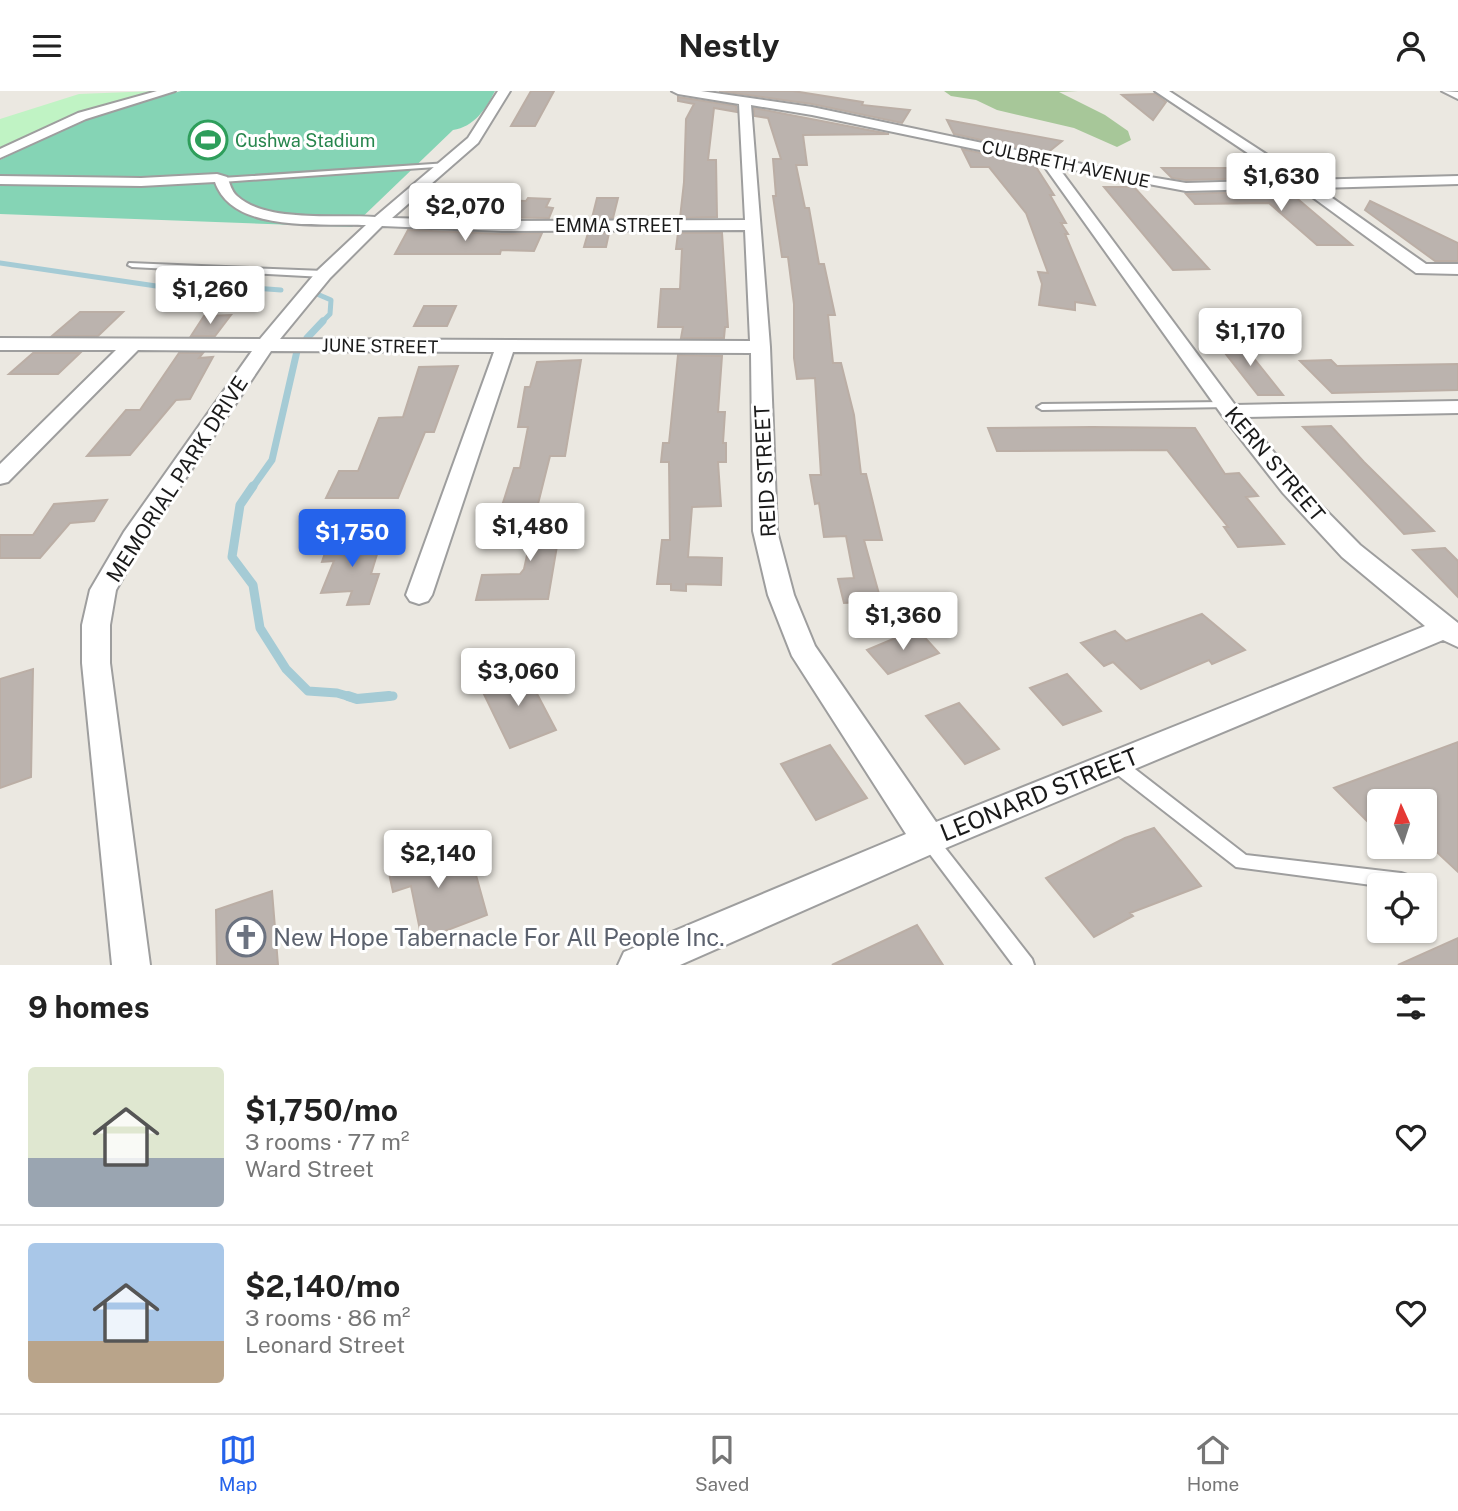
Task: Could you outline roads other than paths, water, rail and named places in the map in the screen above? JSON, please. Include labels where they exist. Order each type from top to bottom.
[{"type":"street","points":[[0,153],[82,116],[169,91]]},
{"type":"street","name":"MEMORIAL PARK DRIVE","points":[[131,965],[96,663],[96,625],[103,590],[133,538],[266,344],[324,274],[376,224],[448,165],[473,140],[504,91]]},
{"type":"street","name":"CULBRETH AVENUE","points":[[678,91],[812,111],[1186,187],[1458,180]]},
{"type":"street","points":[[1161,91],[1303,184],[1422,269],[1458,269]]},
{"type":"street","points":[[1448,91],[1458,96]]},
{"type":"street","name":"REID STREET","points":[[745,101],[760,347],[765,531],[781,595],[802,649],[929,839]]},
{"type":"street","name":"KERN STREET","points":[[1046,160],[1227,408],[1291,488],[1351,551],[1451,634]]},
{"type":"street","points":[[0,180],[222,180]]},
{"type":"street","name":"EMMA STREET","points":[[222,180],[224,192],[233,201],[250,210],[278,216],[376,224],[751,225]]},
{"type":"street","name":"JUNE STREET","points":[[0,344],[760,347]]},
{"type":"street","points":[[0,477],[132,345]]},
{"type":"street","points":[[419,595],[505,348]]},
{"type":"street","points":[[1227,408],[1458,407]]},
{"type":"street","name":"LEONARD STREET","points":[[637,965],[929,839],[1115,763],[1451,634]]},
{"type":"lane","points":[[222,180],[448,165]]},
{"type":"lane","points":[[132,265],[324,274]]},
{"type":"lane","points":[[1042,407],[1227,408]]},
{"type":"lane","points":[[1115,763],[1242,862],[1367,877]]},
{"type":"lane","points":[[929,839],[1025,965]]},
{"type":"waterway","points":[[0,263],[190,291],[240,287],[281,290]]},
{"type":"waterway","points":[[317,294],[331,300],[330,314],[323,321]]},
{"type":"waterway","points":[[307,338],[323,321]]},
{"type":"waterway","points":[[252,488],[272,460],[297,351]]},
{"type":"waterway","points":[[253,486],[240,505],[232,557],[253,585],[260,628],[286,669],[308,691],[337,693],[354,698]]},
{"type":"waterway","points":[[348,696],[354,698]]},
{"type":"waterway","points":[[354,698],[389,696]]},
{"type":"waterway","points":[[368,698],[393,696]]},
{"type":"place","name":"Cushwa Stadium","points":[[208,140]]},
{"type":"place","name":"New Hope Tabernacle For All People Inc.","points":[[246,937]]}]
